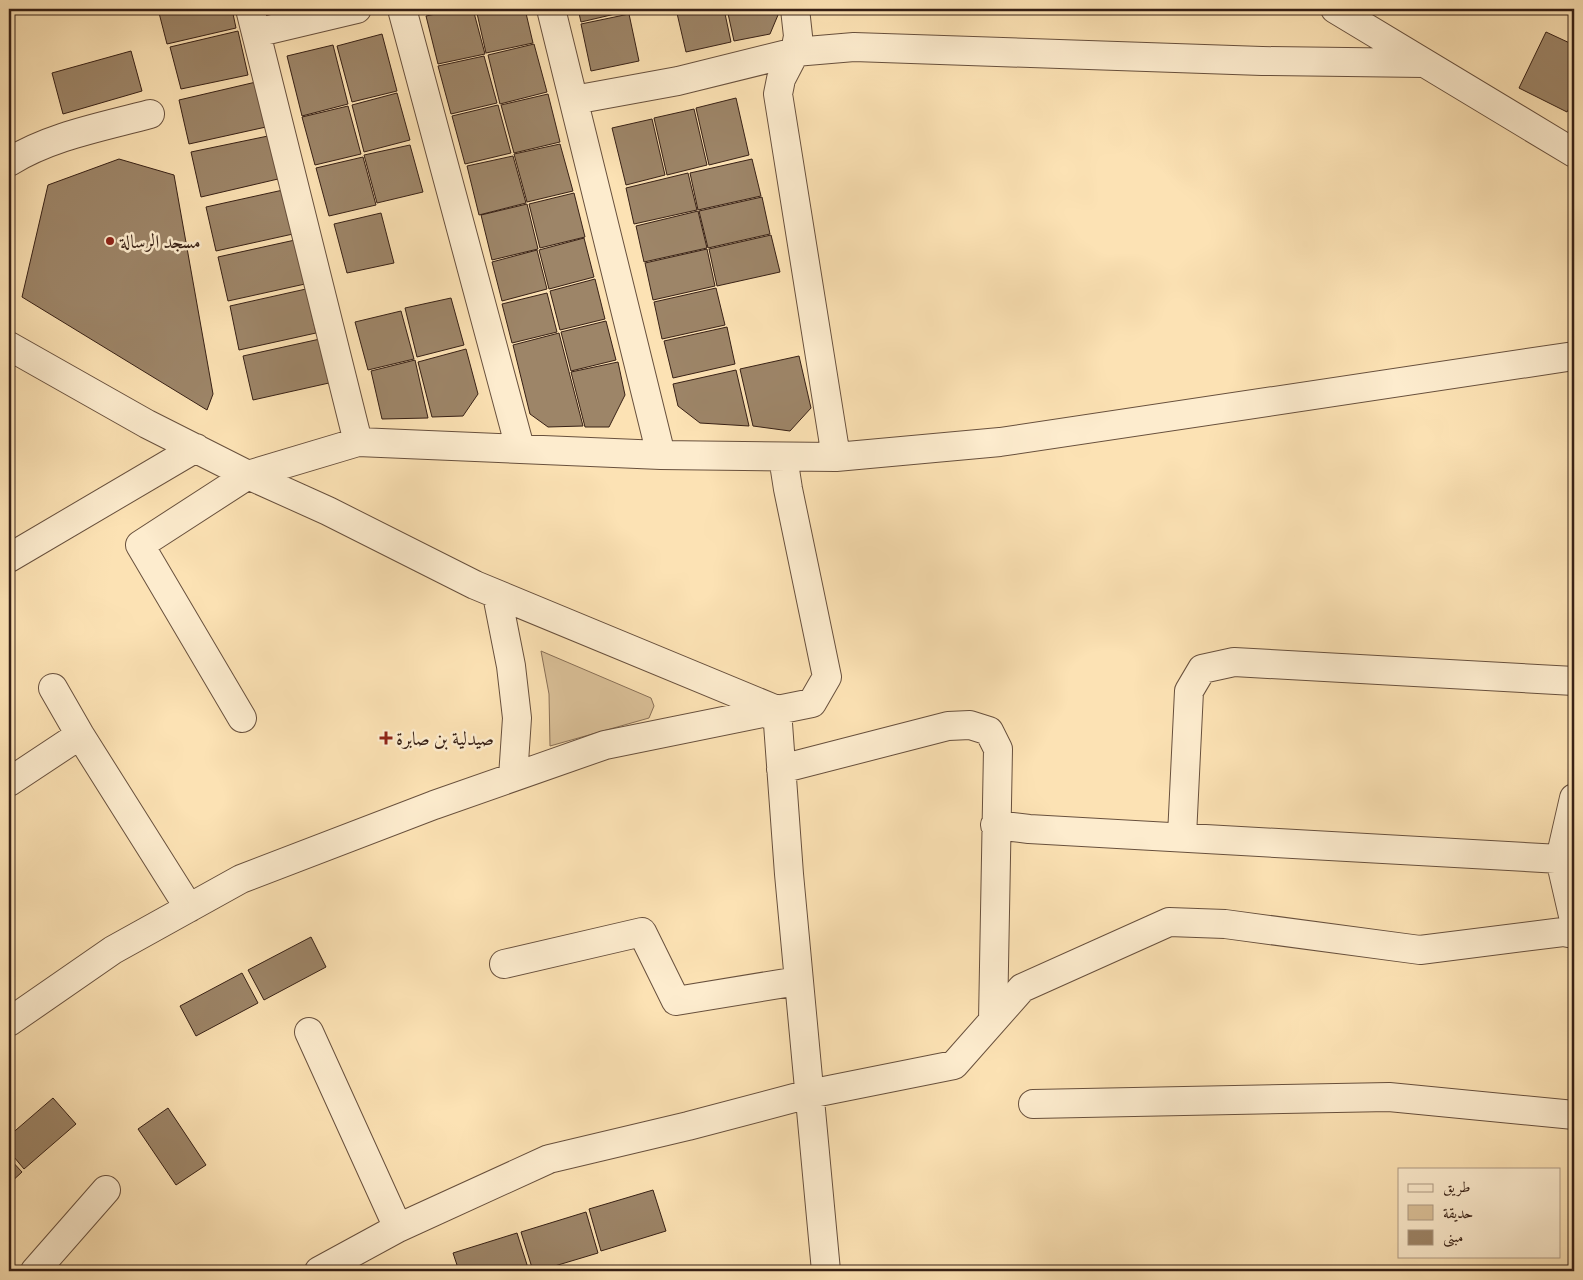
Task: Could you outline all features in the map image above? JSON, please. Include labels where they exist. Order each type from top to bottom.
[{"type":"street","points":[[357,9],[253,21],[358,442]]},
{"type":"street","points":[[402,9],[520,448]]},
{"type":"street","points":[[552,9],[662,455]]},
{"type":"street","points":[[795,9],[798,36],[795,52],[781,79],[778,94],[836,457]]},
{"type":"street","points":[[1335,9],[1574,153]]},
{"type":"street","points":[[574,100],[678,81],[795,52],[854,48],[1262,61],[1424,62]]},
{"type":"street","points":[[9,162],[27,151],[60,138],[150,114]]},
{"type":"street","points":[[9,346],[147,424],[497,595],[777,710]]},
{"type":"street","points":[[242,718],[140,545],[248,475],[358,442],[662,455],[836,457],[1000,442],[1574,356]]},
{"type":"street","points":[[9,558],[196,448]]},
{"type":"street","points":[[9,1022],[113,950],[241,879],[434,804],[605,746],[812,703],[826,676],[783,457]]},
{"type":"street","points":[[497,595],[511,666],[517,718],[513,777]]},
{"type":"street","points":[[1182,836],[1188,691],[1202,669],[1234,662],[1574,681]]},
{"type":"street","points":[[53,688],[80,735],[189,908]]},
{"type":"street","points":[[777,710],[798,981],[826,1271]]},
{"type":"street","points":[[781,769],[948,726],[970,725],[989,731],[998,749],[993,1021]]},
{"type":"street","points":[[9,782],[80,735]]},
{"type":"street","points":[[1574,798],[1560,859],[1574,920]]},
{"type":"street","points":[[996,825],[1029,829],[1182,836],[1560,859]]},
{"type":"street","points":[[319,1271],[398,1228],[549,1159],[688,1126],[809,1094],[954,1065],[1022,988],[1169,922],[1224,924],[1420,950],[1563,932],[1574,934]]},
{"type":"street","points":[[504,964],[642,932],[676,1001],[798,981]]},
{"type":"street","points":[[309,1032],[398,1228]]},
{"type":"street","points":[[1033,1104],[1389,1097],[1574,1115]]},
{"type":"street","points":[[35,1271],[106,1190]]},
{"type":"green space","points":[[541,651],[651,698],[654,706],[649,718],[550,746],[549,694]]},
{"type":"building","points":[[158,9],[232,9],[236,28],[167,44]]},
{"type":"building","points":[[459,9],[473,9],[485,54],[438,64],[426,16]]},
{"type":"building","points":[[476,9],[525,9],[533,43],[486,53]]},
{"type":"building","points":[[578,9],[627,9],[628,11],[581,22]]},
{"type":"building","points":[[676,9],[724,9],[731,42],[686,52]]},
{"type":"building","points":[[727,9],[777,9],[778,15],[770,34],[734,41]]},
{"type":"building","points":[[629,14],[639,61],[591,71],[581,24]]},
{"type":"building","points":[[238,31],[248,75],[181,89],[170,47]]},
{"type":"building","points":[[1546,32],[1574,45],[1574,99],[1567,112],[1519,88]]},
{"type":"building","points":[[382,34],[397,91],[352,102],[337,46]]},
{"type":"building","points":[[534,44],[547,92],[500,104],[488,55]]},
{"type":"building","points":[[333,45],[348,104],[302,116],[287,56]]},
{"type":"building","points":[[131,51],[142,91],[63,114],[52,73]]},
{"type":"building","points":[[484,56],[497,103],[451,114],[438,66]]},
{"type":"building","points":[[256,82],[266,127],[189,144],[179,100]]},
{"type":"building","points":[[397,93],[410,140],[364,152],[352,105]]},
{"type":"building","points":[[548,94],[560,142],[514,153],[501,105]]},
{"type":"building","points":[[736,98],[749,155],[709,165],[696,108]]},
{"type":"building","points":[[498,105],[511,153],[465,164],[452,116]]},
{"type":"building","points":[[348,106],[361,154],[315,165],[302,117]]},
{"type":"building","points":[[694,109],[707,165],[667,175],[654,118]]},
{"type":"building","points":[[652,119],[665,175],[626,185],[612,128]]},
{"type":"building","points":[[268,136],[278,179],[201,197],[191,152]]},
{"type":"building","points":[[560,144],[573,191],[527,202],[514,154]]},
{"type":"building","points":[[410,145],[423,192],[377,203],[364,155]]},
{"type":"building","points":[[513,156],[526,203],[479,215],[467,166]]},
{"type":"building","points":[[363,157],[376,205],[329,216],[316,168]]},
{"type":"building","name":"مسجد الرسالة","points":[[119,159],[174,175],[213,394],[207,410],[22,297],[48,185]]},
{"type":"building","points":[[752,159],[761,196],[698,210],[690,173]]},
{"type":"building","points":[[688,173],[697,210],[634,224],[626,188]]},
{"type":"building","points":[[283,190],[293,234],[216,251],[206,207]]},
{"type":"building","points":[[574,193],[585,237],[540,248],[529,204]]},
{"type":"building","points":[[762,197],[770,234],[708,248],[699,211]]},
{"type":"building","points":[[527,204],[538,249],[492,260],[481,215]]},
{"type":"building","points":[[698,211],[707,248],[644,262],[636,226]]},
{"type":"building","points":[[381,213],[394,263],[347,273],[334,224]]},
{"type":"building","points":[[771,235],[780,272],[717,286],[709,249]]},
{"type":"building","points":[[584,238],[594,277],[549,289],[539,250]]},
{"type":"building","points":[[295,240],[305,284],[228,301],[218,257]]},
{"type":"building","points":[[707,249],[715,286],[653,300],[645,263]]},
{"type":"building","points":[[537,250],[547,289],[502,301],[492,262]]},
{"type":"building","points":[[595,279],[605,319],[560,330],[550,291]]},
{"type":"building","points":[[716,288],[725,325],[662,339],[654,302]]},
{"type":"building","points":[[306,289],[316,333],[239,350],[230,306]]},
{"type":"building","points":[[547,293],[557,332],[512,343],[502,304]]},
{"type":"building","points":[[451,298],[464,345],[417,357],[405,308]]},
{"type":"building","points":[[401,311],[414,359],[368,370],[355,322]]},
{"type":"building","points":[[606,321],[616,360],[571,371],[561,332]]},
{"type":"building","points":[[727,327],[735,364],[673,378],[664,341]]},
{"type":"building","points":[[559,333],[583,426],[548,427],[530,414],[513,345]]},
{"type":"building","points":[[320,339],[329,383],[253,400],[243,356]]},
{"type":"building","points":[[466,349],[478,394],[463,416],[432,417],[418,362]]},
{"type":"building","points":[[799,356],[811,408],[790,431],[753,426],[740,369]]},
{"type":"building","points":[[415,360],[428,418],[382,419],[371,371]]},
{"type":"building","points":[[618,362],[625,395],[609,427],[585,427],[571,372]]},
{"type":"building","points":[[736,370],[749,426],[700,423],[678,406],[673,384]]},
{"type":"building","points":[[311,937],[326,967],[264,1000],[248,970]]},
{"type":"building","points":[[242,973],[258,1003],[196,1036],[180,1006]]},
{"type":"building","points":[[53,1098],[76,1124],[24,1169],[9,1151],[9,1136]]},
{"type":"building","points":[[168,1108],[206,1165],[176,1185],[138,1129]]},
{"type":"building","points":[[9,1158],[22,1172],[9,1184]]},
{"type":"building","points":[[653,1190],[666,1231],[601,1251],[589,1209]]},
{"type":"building","points":[[586,1212],[598,1253],[533,1271],[521,1232]]},
{"type":"building","points":[[517,1233],[529,1271],[459,1271],[453,1253]]},
{"type":"place","name":"مسجد الرسالة","points":[[110,241]]},
{"type":"place","name":"صيدلية بن صابرة","points":[[386,738]]}]
